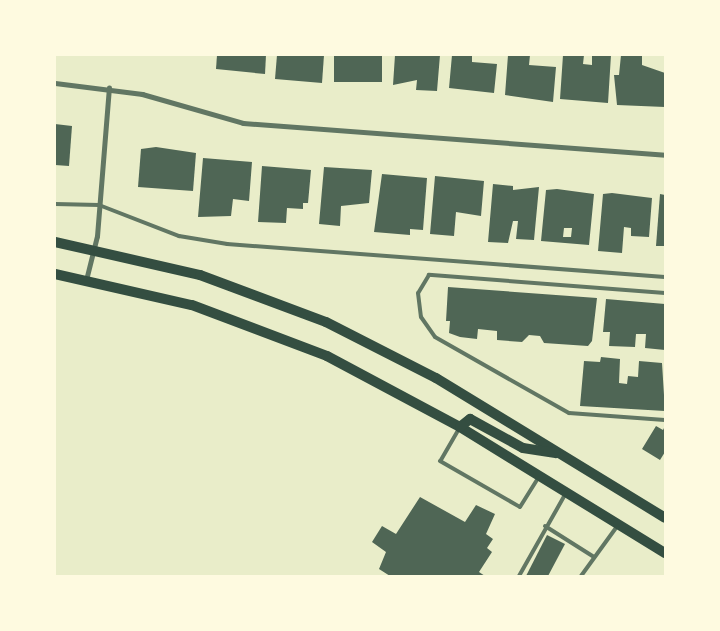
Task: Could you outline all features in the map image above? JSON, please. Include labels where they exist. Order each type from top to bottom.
[{"type":"main road","points":[[55,242],[95,248],[200,275],[326,322],[436,378],[665,518]]},
{"type":"main road","points":[[55,274],[192,305],[244,322],[327,356],[460,427],[665,553]]},
{"type":"main road","points":[[460,427],[470,419],[523,448],[562,454]]},
{"type":"street","points":[[55,84],[109,88],[243,123],[665,155]]},
{"type":"street","points":[[86,280],[95,248],[109,88]]},
{"type":"lane","points":[[55,204],[99,205],[200,241],[665,277]]},
{"type":"lane","points":[[665,293],[429,275],[418,293],[421,318],[435,337],[570,413],[665,420]]},
{"type":"lane","points":[[460,427],[440,461],[520,507],[539,477]]},
{"type":"lane","points":[[519,576],[545,526],[566,493]]},
{"type":"lane","points":[[581,576],[618,525]]},
{"type":"lane","points":[[545,526],[594,557]]},
{"type":"building","points":[[217,55],[266,55],[265,74],[216,69]]},
{"type":"building","points":[[277,55],[324,55],[322,83],[275,79]]},
{"type":"building","points":[[334,55],[382,55],[382,82],[334,82]]},
{"type":"building","points":[[395,55],[440,55],[437,91],[416,90],[417,80],[393,85]]},
{"type":"building","points":[[452,55],[472,55],[472,62],[497,64],[494,93],[449,88]]},
{"type":"building","points":[[508,55],[530,55],[529,65],[556,67],[553,102],[505,95]]},
{"type":"building","points":[[563,55],[584,55],[583,64],[592,65],[592,55],[611,55],[608,103],[560,99]]},
{"type":"building","points":[[621,55],[642,55],[642,65],[665,73],[665,107],[617,105],[614,75],[619,75]]},
{"type":"building","points":[[55,124],[72,126],[69,166],[55,165]]},
{"type":"building","points":[[156,147],[196,153],[193,191],[138,187],[141,149]]},
{"type":"building","points":[[203,158],[252,162],[249,201],[233,199],[231,216],[198,217]]},
{"type":"building","points":[[262,166],[311,170],[308,203],[303,203],[303,209],[287,208],[286,223],[258,222]]},
{"type":"building","points":[[324,167],[372,170],[369,203],[341,206],[340,226],[319,224]]},
{"type":"building","points":[[382,174],[427,178],[423,230],[410,229],[410,235],[374,232]]},
{"type":"building","points":[[435,176],[484,181],[481,216],[456,212],[454,236],[430,234]]},
{"type":"building","points":[[493,184],[513,186],[513,190],[539,187],[534,240],[516,239],[518,221],[513,221],[508,243],[488,242]]},
{"type":"building","points":[[557,189],[594,194],[589,245],[541,241],[546,190]],"holes":[[[564,228],[572,228],[571,237],[563,237]]]},
{"type":"building","points":[[612,193],[652,198],[649,237],[631,236],[631,228],[624,227],[622,253],[598,251],[603,194]]},
{"type":"building","points":[[660,194],[665,195],[665,246],[656,246]]},
{"type":"building","points":[[448,287],[597,298],[592,341],[588,346],[544,343],[540,336],[529,335],[522,342],[497,340],[497,331],[478,329],[477,339],[460,337],[449,333],[450,321],[446,321]]},
{"type":"building","points":[[606,299],[665,304],[665,350],[645,348],[646,334],[636,334],[635,347],[609,346],[610,332],[603,332]]},
{"type":"building","points":[[601,357],[620,359],[619,383],[627,384],[628,376],[638,377],[639,361],[662,363],[665,411],[580,406],[584,361],[600,362]]},
{"type":"building","points":[[656,426],[663,430],[665,426],[665,452],[660,460],[642,449]]},
{"type":"building","points":[[420,497],[465,522],[476,505],[495,514],[486,534],[493,539],[487,548],[492,552],[479,572],[485,576],[390,576],[379,569],[386,552],[372,542],[382,526],[396,534]]},
{"type":"building","points":[[547,535],[565,544],[548,576],[526,576]]}]
